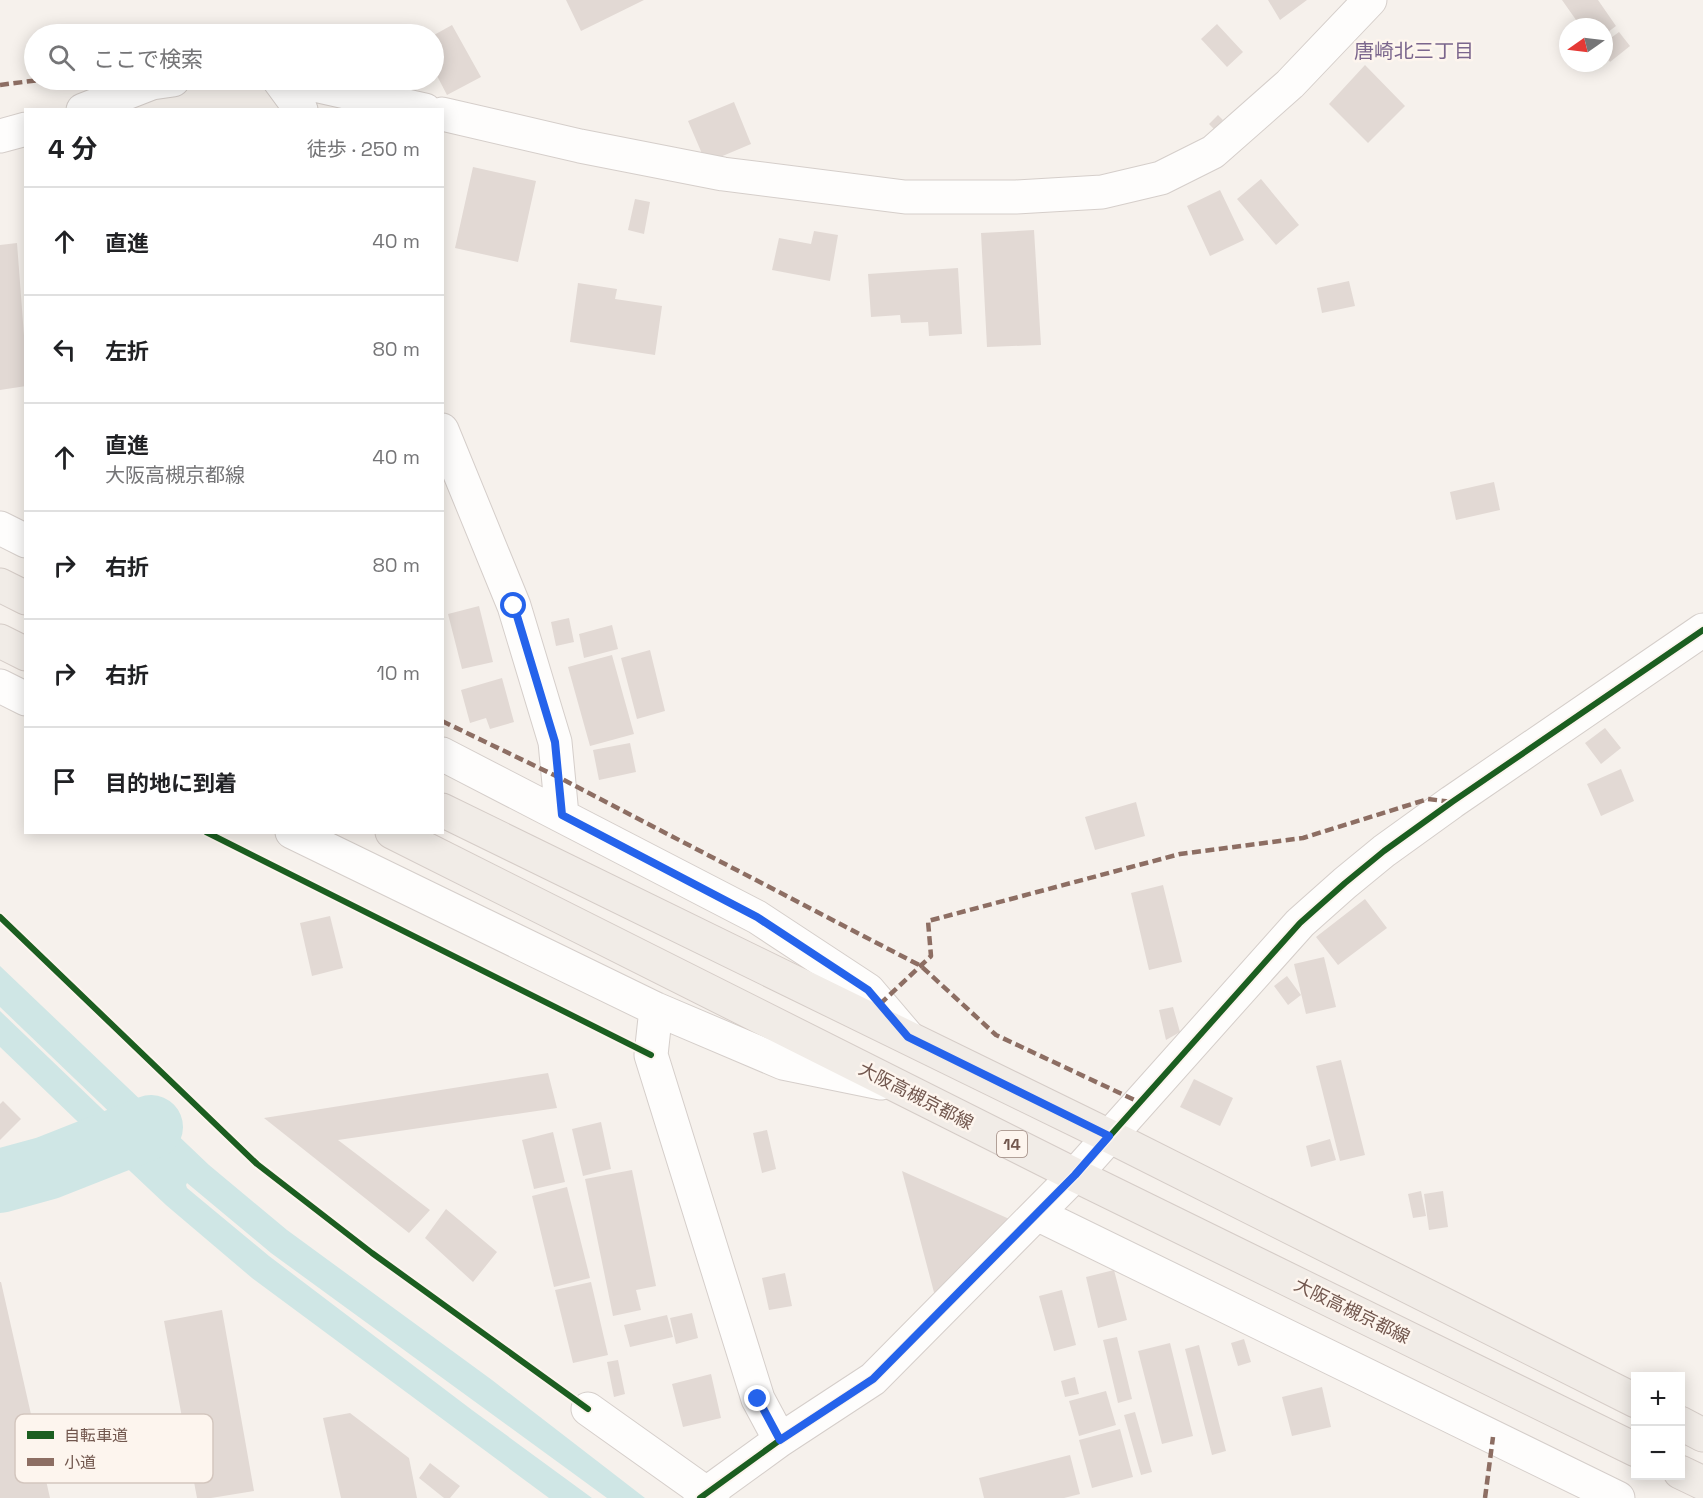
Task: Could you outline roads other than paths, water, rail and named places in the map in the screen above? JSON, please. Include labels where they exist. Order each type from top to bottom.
[{"type":"main road","points":[[0,585],[24,597]]},
{"type":"main road","points":[[0,641],[24,653]]},
{"type":"main road","points":[[444,811],[1109,1136],[1631,1399]]},
{"type":"main road","name":"大阪高槻京都線","points":[[396,834],[895,1086],[1631,1448]]},
{"type":"main road","points":[[1685,1426],[1703,1435]]},
{"type":"main road","points":[[1685,1474],[1703,1483]]},
{"type":"street","points":[[444,114],[580,146],[723,174],[905,197],[1016,197],[1102,192],[1161,178],[1213,152],[1290,84],[1370,0]]},
{"type":"street","points":[[88,108],[134,90]]},
{"type":"street","points":[[286,90],[300,108]]},
{"type":"street","points":[[336,90],[416,108]]},
{"type":"street","points":[[0,136],[24,130]]},
{"type":"street","points":[[444,435],[514,606],[555,742],[562,815]]},
{"type":"street","points":[[0,528],[24,540]]},
{"type":"street","points":[[588,1408],[706,1497],[780,1440],[873,1379],[1075,1175],[1300,923],[1345,883],[1384,851],[1452,802],[1703,630]]},
{"type":"street","points":[[0,686],[24,698]]},
{"type":"street","points":[[444,755],[757,917],[868,990],[908,1037]]},
{"type":"street","points":[[296,834],[656,1009],[783,1063],[895,1086]]},
{"type":"street","points":[[656,1009],[651,1055],[758,1399],[780,1440]]},
{"type":"street","points":[[1037,1214],[1618,1498]]},
{"type":"water","points":[[0,966],[209,1165],[287,1230],[492,1380],[645,1498],[607,1498],[271,1253],[187,1183],[187,1188],[269,1256],[592,1498],[549,1498],[252,1278],[166,1205],[114,1156],[108,1157],[97,1147],[101,1144],[0,1047],[0,1011],[122,1128],[125,1127],[0,1007]]},
{"type":"waterway","points":[[0,1181],[47,1168],[151,1127]]},
{"type":"district","name":"唐崎北三丁目","points":[[1414,51]]}]
